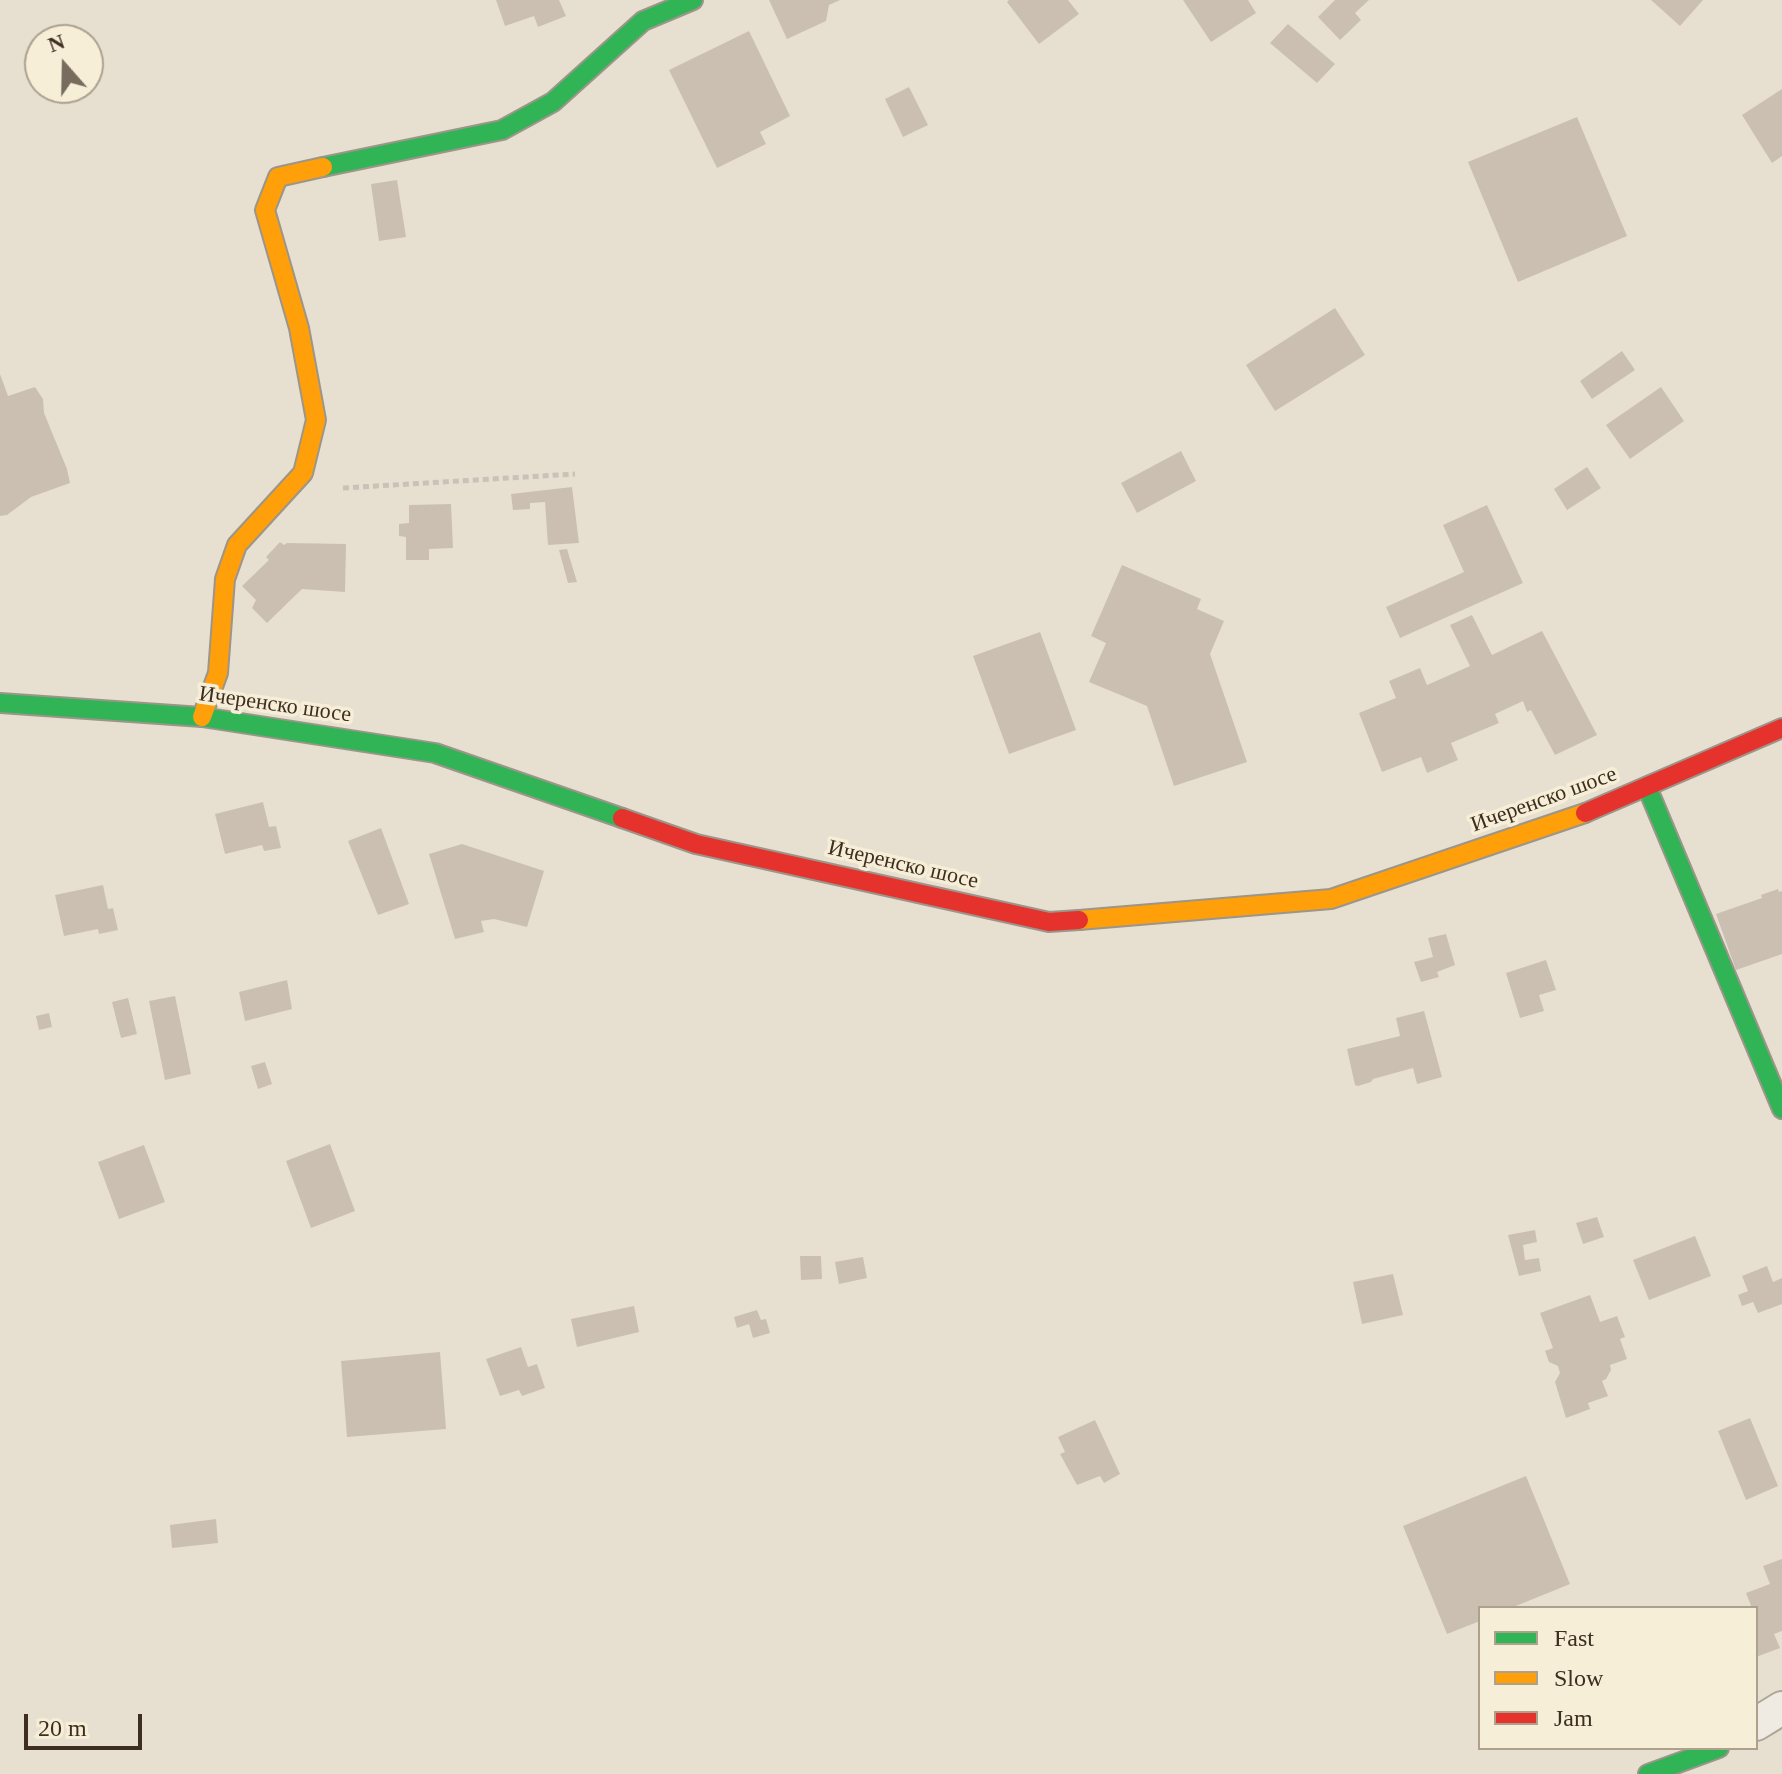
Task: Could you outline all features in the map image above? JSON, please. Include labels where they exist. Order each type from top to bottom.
[{"type":"street","points":[[202,717],[218,673],[225,579],[237,545],[303,473],[316,420],[299,328],[265,210],[278,177],[502,130],[553,102],[643,21],[693,0]]},
{"type":"street","name":"Ичеренско шосе","points":[[0,703],[202,717],[435,753],[696,844],[1049,922],[1331,899],[1591,811],[1782,728]]},
{"type":"street","points":[[1647,787],[1782,1109]]},
{"type":"street","points":[[1758,1723],[1782,1708]]},
{"type":"street","points":[[1648,1774],[1714,1750]]},
{"type":"path","points":[[286,491],[575,474]]},
{"type":"building","points":[[496,0],[559,0],[566,16],[538,27],[534,16],[505,26]]},
{"type":"building","points":[[769,0],[840,0],[829,5],[826,21],[787,39]]},
{"type":"building","points":[[1068,0],[1079,14],[1039,44],[1007,2]]},
{"type":"building","points":[[1183,0],[1248,0],[1256,13],[1211,42]]},
{"type":"building","points":[[1335,0],[1369,0],[1355,13],[1361,20],[1340,40],[1318,17]]},
{"type":"building","points":[[1651,0],[1703,0],[1680,26]]},
{"type":"building","points":[[1288,24],[1335,64],[1317,83],[1270,43]]},
{"type":"building","points":[[749,31],[790,116],[760,132],[766,144],[717,168],[669,70]]},
{"type":"building","points":[[909,87],[928,125],[903,137],[885,99]]},
{"type":"building","points":[[1782,89],[1782,156],[1772,163],[1742,115]]},
{"type":"building","points":[[1577,117],[1627,236],[1518,282],[1468,162]]},
{"type":"building","points":[[397,180],[406,237],[379,241],[371,184]]},
{"type":"building","points":[[1335,308],[1365,355],[1275,411],[1246,365]]},
{"type":"building","points":[[1622,351],[1635,370],[1592,399],[1580,381]]},
{"type":"building","points":[[0,374],[8,396],[35,387],[43,399],[44,413],[70,483],[31,497],[7,515],[0,516]]},
{"type":"building","points":[[1661,387],[1684,421],[1630,459],[1606,425]]},
{"type":"building","points":[[1181,451],[1196,481],[1137,513],[1121,483]]},
{"type":"building","points":[[1587,467],[1601,488],[1567,510],[1554,489]]},
{"type":"building","points":[[572,487],[579,543],[548,545],[545,502],[530,503],[530,509],[513,510],[511,494]]},
{"type":"building","points":[[451,504],[453,548],[429,549],[429,560],[406,560],[406,537],[399,536],[399,524],[409,523],[409,505]]},
{"type":"building","points":[[1487,505],[1523,583],[1400,638],[1386,607],[1464,572],[1443,525]]},
{"type":"building","points":[[280,542],[284,545],[346,544],[345,592],[302,589],[267,623],[252,608],[256,600],[242,586],[269,560],[266,557]]},
{"type":"building","points":[[567,549],[577,582],[568,583],[559,550]]},
{"type":"building","points":[[1122,565],[1201,599],[1197,609],[1224,621],[1210,654],[1247,762],[1174,786],[1147,706],[1089,682],[1106,643],[1091,636]]},
{"type":"building","points":[[1472,615],[1492,655],[1542,631],[1597,735],[1555,755],[1523,701],[1495,714],[1499,723],[1451,743],[1458,760],[1427,773],[1421,757],[1382,772],[1359,713],[1396,698],[1389,681],[1420,668],[1427,685],[1470,666],[1450,625]]},
{"type":"building","points":[[1040,632],[1076,730],[1009,754],[973,656]]},
{"type":"building","points":[[263,802],[269,827],[276,826],[281,848],[264,851],[262,845],[225,854],[215,814]]},
{"type":"building","points":[[381,828],[409,904],[378,915],[348,841]]},
{"type":"building","points":[[462,844],[544,871],[527,927],[494,919],[481,921],[484,932],[455,939],[429,854]]},
{"type":"building","points":[[103,885],[108,909],[113,908],[118,930],[99,934],[98,929],[64,936],[55,895]]},
{"type":"building","points":[[1778,889],[1782,891],[1782,954],[1736,970],[1716,914]]},
{"type":"building","points":[[1446,934],[1455,965],[1437,972],[1439,977],[1421,982],[1414,962],[1433,957],[1428,938]]},
{"type":"building","points":[[1546,960],[1556,990],[1539,995],[1544,1011],[1520,1018],[1506,973]]},
{"type":"building","points":[[287,980],[292,1009],[245,1021],[239,992]]},
{"type":"building","points":[[175,996],[191,1074],[165,1080],[149,1001]]},
{"type":"building","points":[[128,998],[137,1034],[121,1038],[112,1002]]},
{"type":"building","points":[[1424,1011],[1442,1077],[1417,1084],[1413,1068],[1355,1085],[1347,1049],[1400,1036],[1396,1018]]},
{"type":"building","points":[[49,1013],[52,1027],[39,1030],[36,1016]]},
{"type":"building","points":[[265,1062],[272,1084],[258,1089],[251,1066]]},
{"type":"building","points":[[330,1144],[355,1211],[311,1228],[286,1161]]},
{"type":"building","points":[[144,1145],[165,1202],[119,1219],[98,1162]]},
{"type":"building","points":[[1597,1217],[1604,1237],[1583,1244],[1576,1223]]},
{"type":"building","points":[[1535,1230],[1537,1242],[1523,1245],[1525,1260],[1539,1258],[1541,1271],[1519,1276],[1508,1235]]},
{"type":"building","points":[[1695,1236],[1711,1276],[1649,1300],[1633,1260]]},
{"type":"building","points":[[800,1256],[821,1256],[822,1279],[801,1280]]},
{"type":"building","points":[[863,1257],[867,1278],[839,1284],[835,1262]]},
{"type":"building","points":[[1767,1266],[1773,1282],[1782,1278],[1782,1304],[1758,1313],[1753,1302],[1742,1306],[1738,1295],[1748,1291],[1742,1276]]},
{"type":"building","points":[[1393,1274],[1403,1315],[1362,1324],[1353,1282]]},
{"type":"building","points":[[1590,1295],[1600,1322],[1617,1316],[1625,1337],[1620,1339],[1627,1359],[1610,1365],[1611,1370],[1602,1381],[1608,1396],[1588,1403],[1590,1409],[1566,1418],[1555,1382],[1560,1373],[1558,1366],[1549,1362],[1545,1351],[1553,1348],[1540,1313]]},
{"type":"building","points":[[634,1306],[639,1332],[577,1347],[571,1319]]},
{"type":"building","points":[[757,1310],[761,1320],[766,1319],[770,1333],[753,1338],[749,1324],[737,1328],[734,1317]]},
{"type":"building","points":[[521,1347],[528,1367],[537,1364],[545,1388],[522,1396],[519,1390],[500,1396],[486,1359]]},
{"type":"building","points":[[440,1352],[446,1429],[347,1437],[341,1361]]},
{"type":"building","points":[[1750,1418],[1778,1486],[1746,1500],[1718,1431]]},
{"type":"building","points":[[1095,1420],[1120,1474],[1104,1483],[1100,1476],[1077,1485],[1060,1454],[1065,1452],[1058,1437]]},
{"type":"building","points":[[1526,1476],[1570,1584],[1516,1606],[1478,1606],[1478,1622],[1447,1634],[1403,1526]]},
{"type":"building","points":[[216,1519],[218,1543],[172,1548],[170,1525]]},
{"type":"building","points":[[1782,1559],[1782,1631],[1774,1634],[1780,1648],[1758,1656],[1758,1606],[1751,1606],[1746,1593],[1770,1584],[1763,1566]]},
{"type":"traffic: fast","points":[[323,167],[502,130],[553,102],[643,21],[693,0]]},
{"type":"traffic: fast","points":[[0,703],[202,717],[435,753],[622,818]]},
{"type":"traffic: fast","points":[[1647,787],[1782,1109]]},
{"type":"traffic: fast","points":[[1648,1774],[1714,1750]]},
{"type":"traffic: slow","points":[[202,717],[218,673],[225,579],[237,545],[303,473],[316,420],[299,328],[265,210],[278,177],[323,167]]},
{"type":"traffic: slow","points":[[1079,920],[1331,899],[1585,813]]},
{"type":"traffic: jam","points":[[1585,813],[1782,728]]},
{"type":"traffic: jam","points":[[622,818],[696,844],[1049,922],[1079,920]]}]
